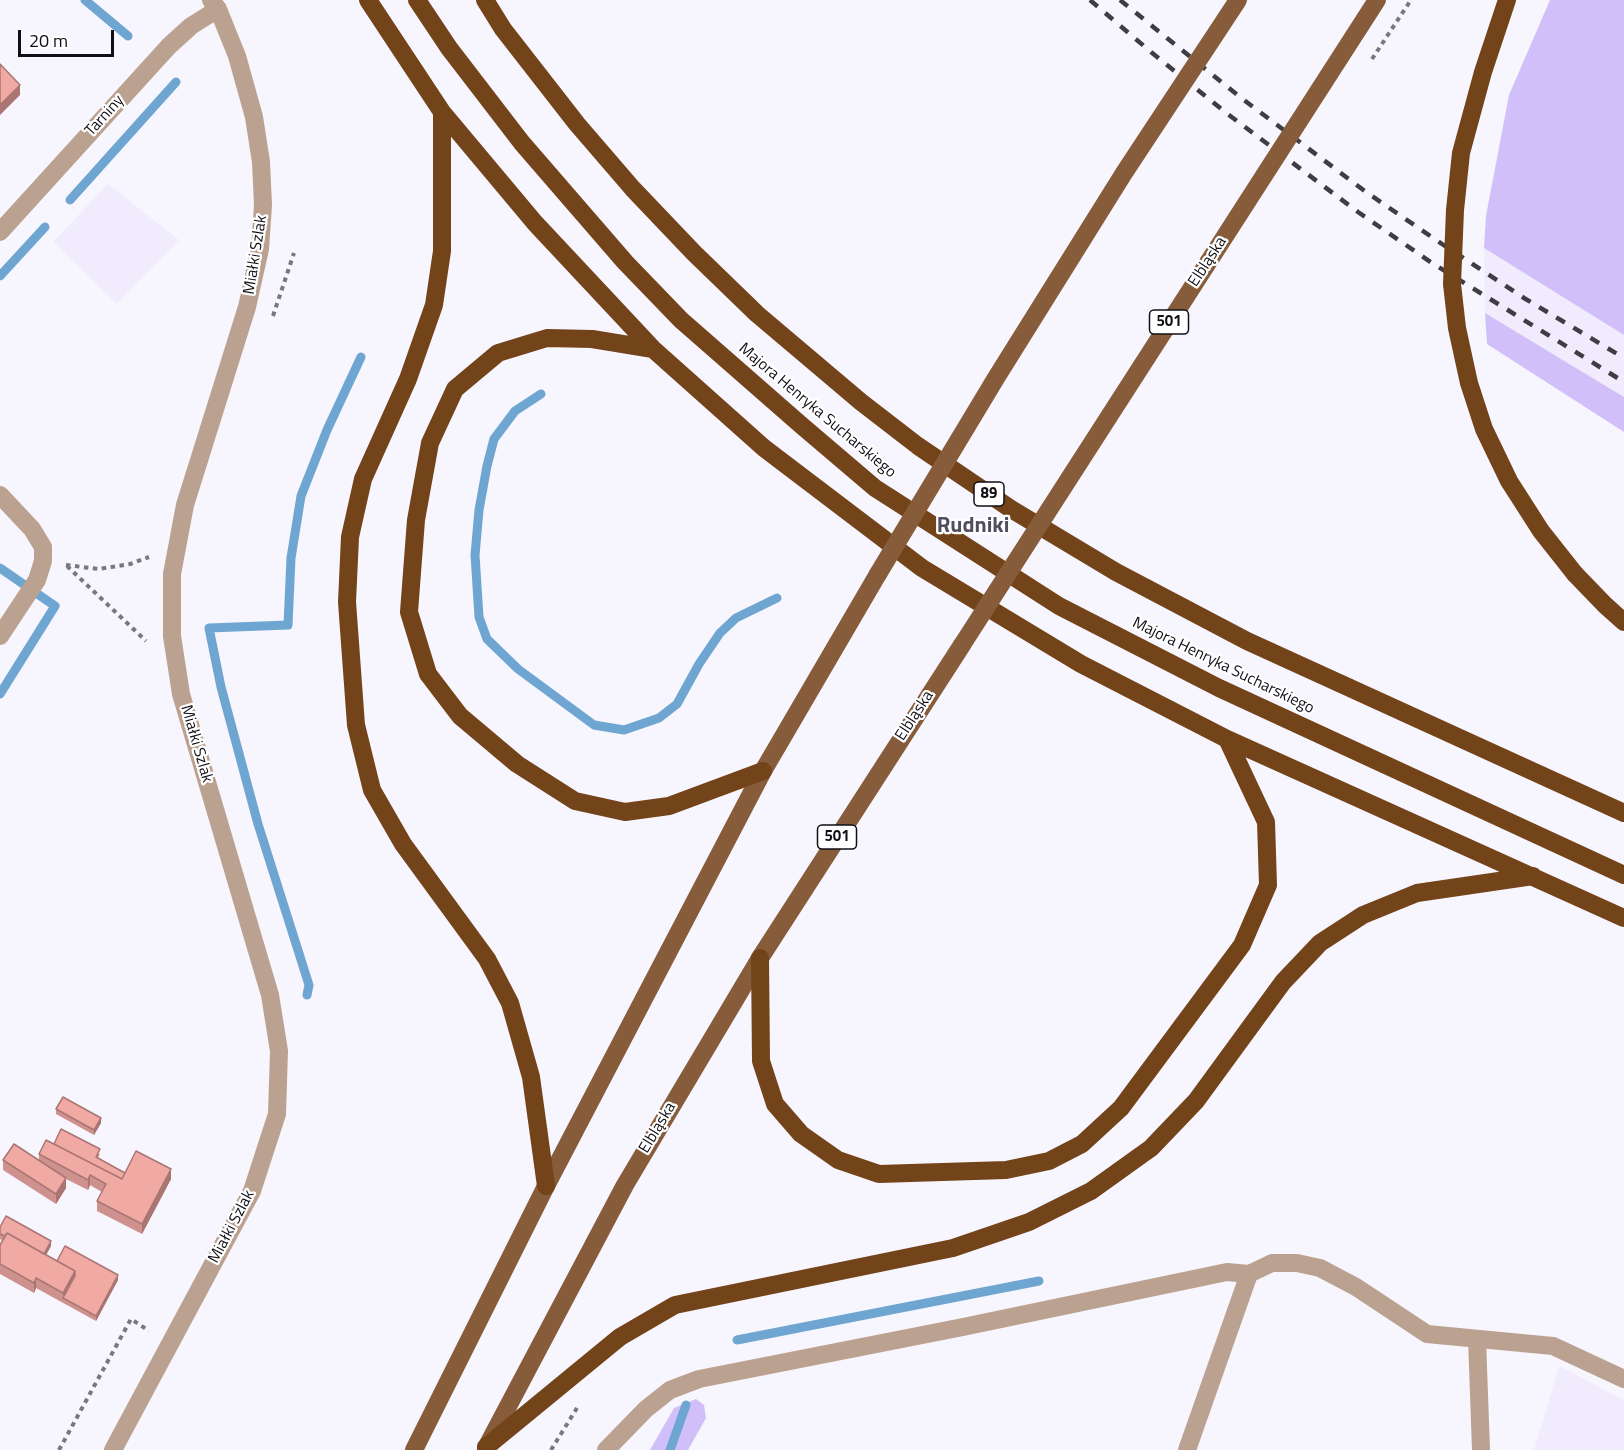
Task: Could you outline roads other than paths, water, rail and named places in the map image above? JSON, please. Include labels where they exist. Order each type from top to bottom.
[{"type":"highway","points":[[368,0],[442,112],[535,223],[653,349],[764,448],[922,568],[1081,664],[1227,739],[1624,918]]},
{"type":"highway","name":"Majora Henryka Sucharskiego","points":[[417,0],[449,48],[522,143],[625,262],[681,320],[875,488],[1059,606],[1219,688],[1624,875]]},
{"type":"highway","name":"Majora Henryka Sucharskiego","points":[[485,0],[503,28],[577,124],[633,189],[694,253],[757,314],[861,402],[918,446],[1011,508],[1116,572],[1237,635],[1624,813]]},
{"type":"highway","points":[[1507,0],[1483,72],[1461,153],[1455,210],[1452,284],[1457,328],[1469,383],[1484,429],[1509,481],[1541,531],[1575,574],[1624,622]]},
{"type":"highway","points":[[442,112],[442,251],[434,305],[408,379],[363,479],[350,537],[346,602],[356,725],[372,790],[404,844],[487,959],[510,1003],[531,1077],[546,1186]]},
{"type":"highway","points":[[653,349],[592,339],[547,338],[498,353],[455,389],[430,443],[416,520],[409,612],[428,674],[460,716],[517,764],[575,801],[626,812],[669,806],[763,771]]},
{"type":"highway","points":[[759,958],[761,1061],[776,1104],[801,1134],[819,1147],[838,1160],[879,1174],[1006,1170],[1050,1161],[1082,1144],[1121,1108],[1242,945],[1268,885],[1266,822],[1227,739]]},
{"type":"highway","points":[[486,1448],[620,1337],[675,1305],[953,1248],[1029,1222],[1091,1191],[1151,1148],[1196,1101],[1283,982],[1320,943],[1363,915],[1417,893],[1533,876]]},
{"type":"main road","points":[[414,1450],[546,1186],[763,771],[996,378],[1112,193],[1238,0]]},
{"type":"main road","name":"Elbląska","points":[[486,1448],[625,1185],[759,958],[1377,0]]},
{"type":"street","name":"Tarniny","points":[[0,232],[169,46],[214,5]]},
{"type":"street","name":"Miałki Szlak","points":[[113,1450],[252,1191],[277,1114],[279,1051],[270,995],[181,694],[172,636],[172,574],[185,505],[248,307],[260,249],[263,194],[254,117],[237,56],[214,5]]},
{"type":"street","points":[[0,495],[32,529],[43,547],[43,561],[38,580],[0,636]]},
{"type":"street","points":[[606,1450],[646,1409],[670,1390],[699,1379],[1227,1272],[1249,1274],[1272,1263],[1297,1263],[1320,1268],[1356,1287],[1427,1334],[1553,1346],[1624,1379]]},
{"type":"street","points":[[1187,1450],[1249,1274]]},
{"type":"street","points":[[1477,1339],[1481,1450]]},
{"type":"waterway","points":[[85,0],[128,36]]},
{"type":"waterway","points":[[70,200],[176,82]]},
{"type":"waterway","points":[[0,276],[45,227]]},
{"type":"waterway","points":[[307,995],[309,985],[258,824],[221,687],[209,628],[288,625],[291,558],[301,496],[327,430],[361,357]]},
{"type":"waterway","points":[[541,394],[515,411],[494,439],[479,510],[475,555],[479,617],[487,639],[518,669],[594,725],[624,730],[659,718],[677,704],[699,664],[720,633],[736,618],[777,598]]},
{"type":"waterway","points":[[0,568],[55,606],[0,694]]},
{"type":"waterway","points":[[737,1340],[1039,1281]]},
{"type":"waterway","points":[[670,1450],[686,1405]]},
{"type":"railway","points":[[1090,0],[1225,112],[1358,212],[1432,263],[1624,382]]},
{"type":"railway","points":[[1120,0],[1240,97],[1366,192],[1524,298],[1624,358]]},
{"type":"district","name":"Rudniki","points":[[973,527]]}]
